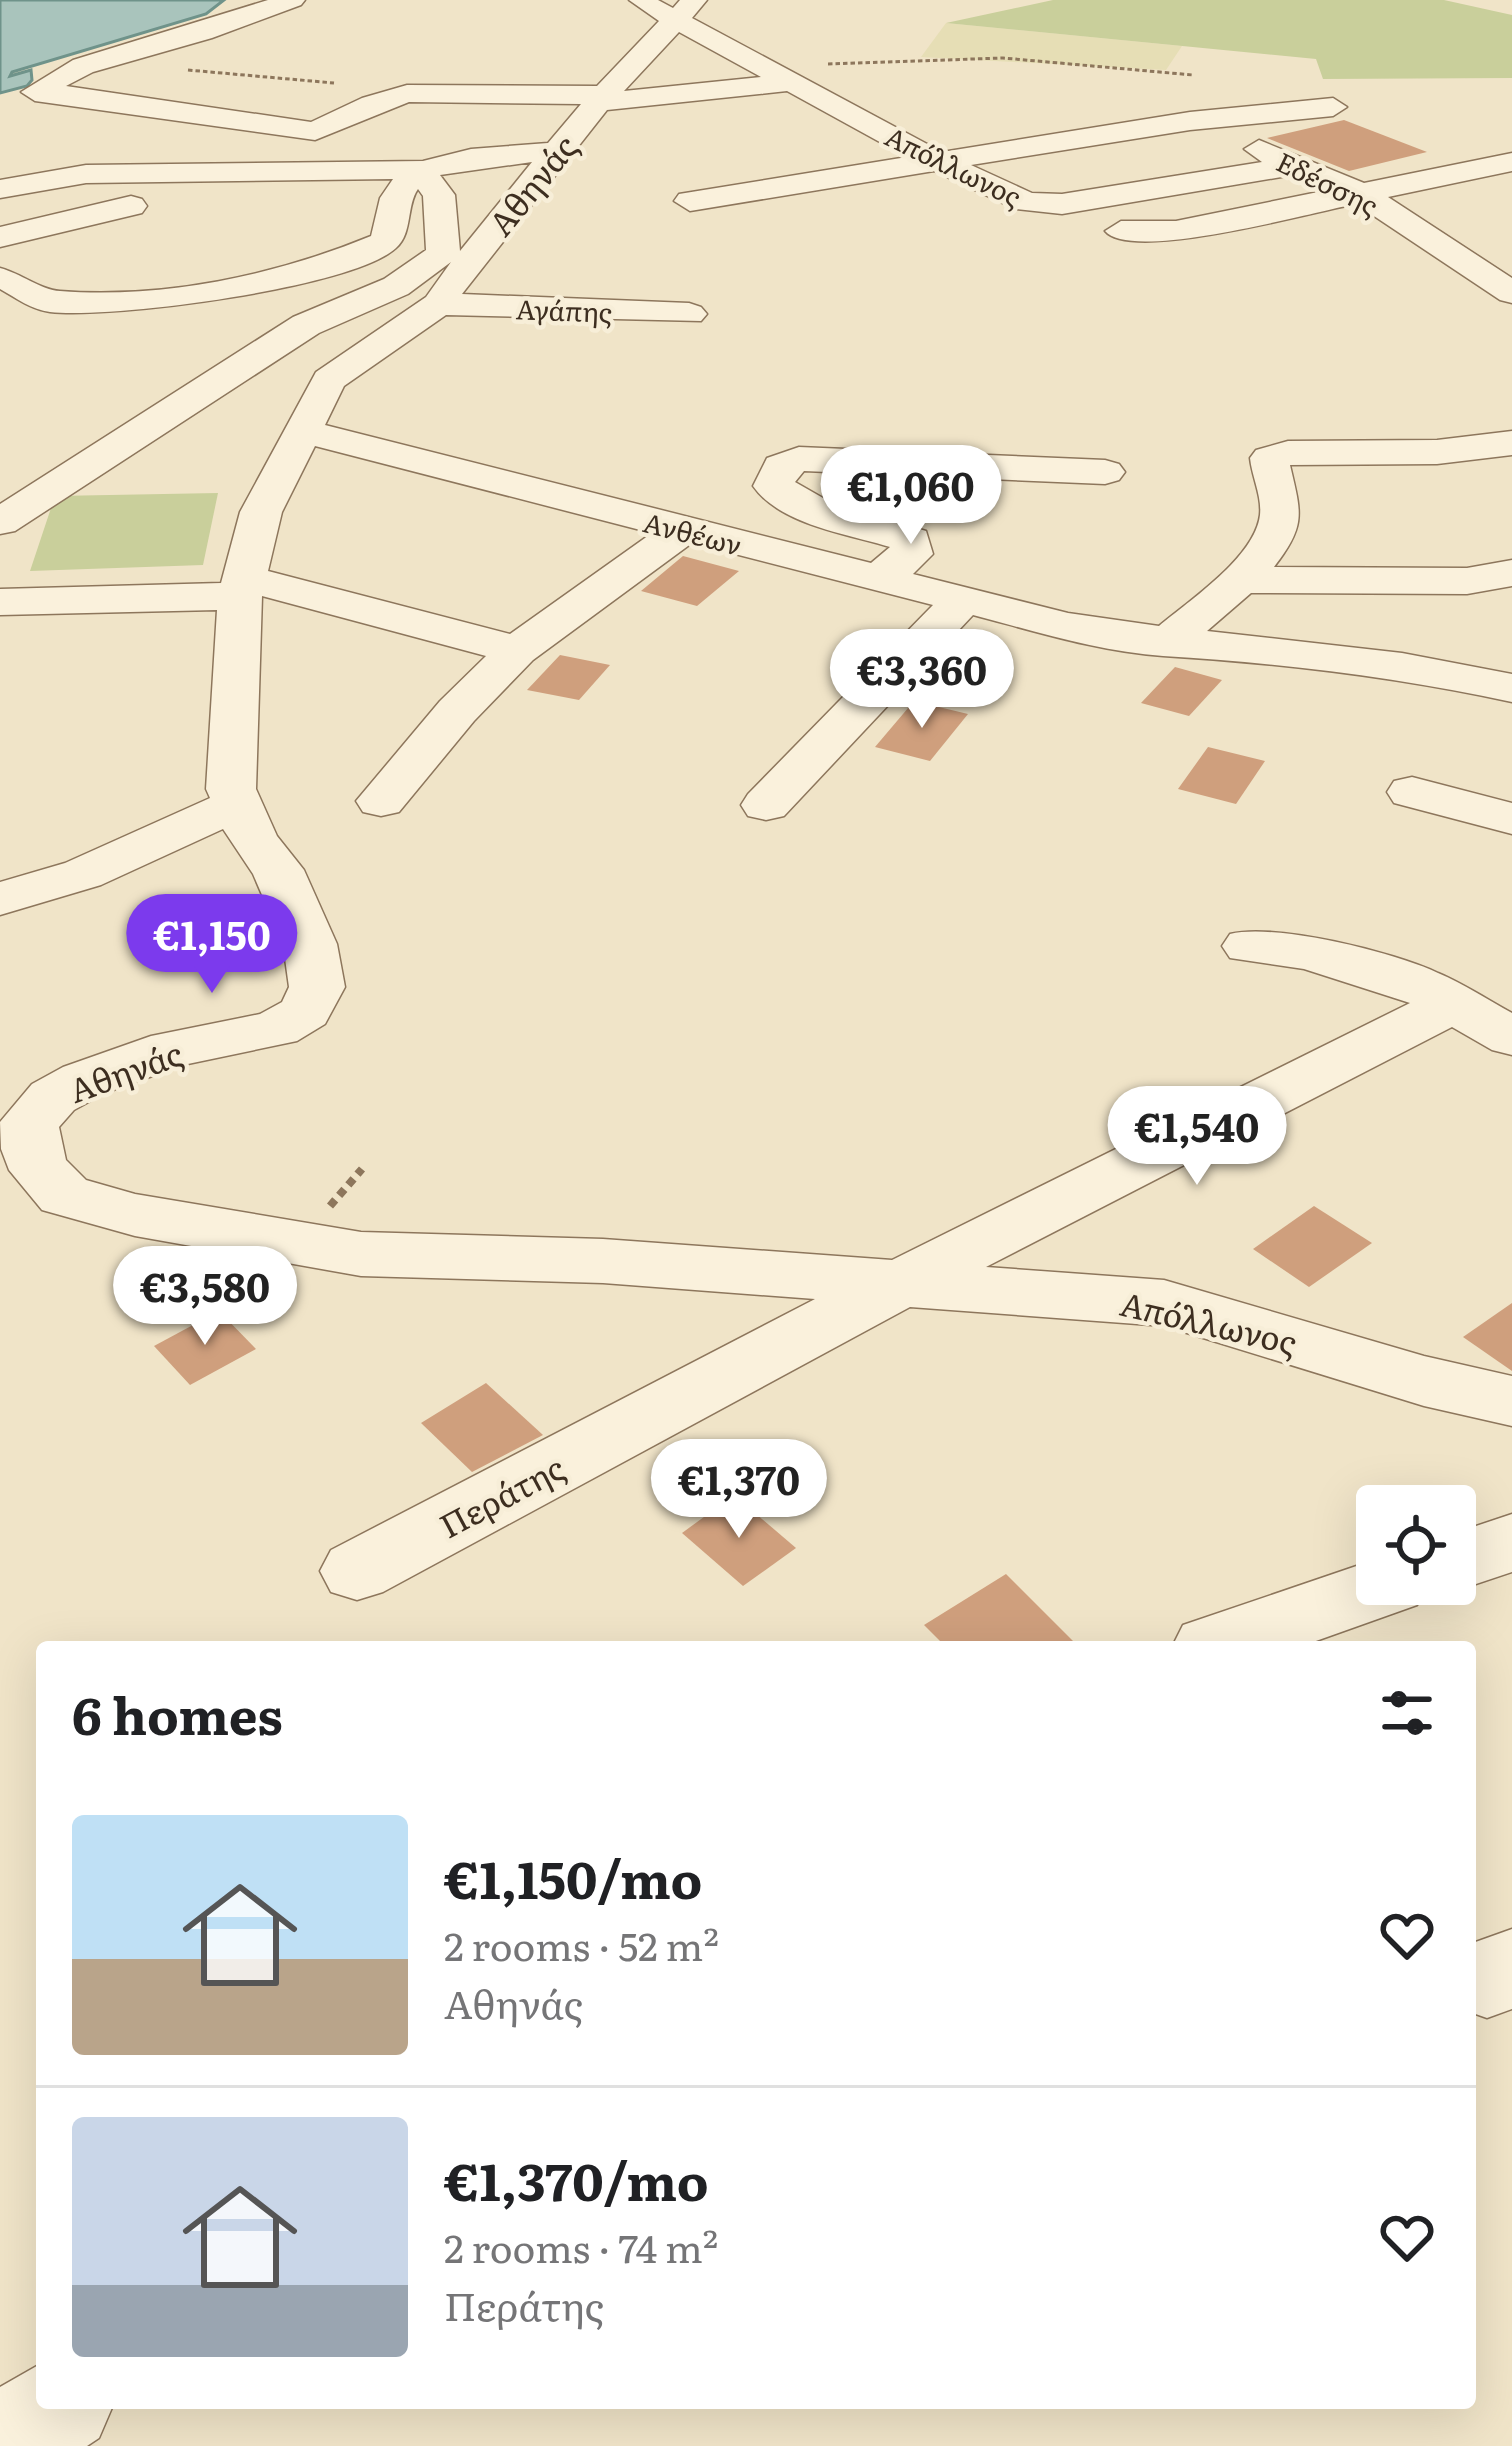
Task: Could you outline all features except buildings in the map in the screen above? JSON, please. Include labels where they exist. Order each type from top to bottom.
[{"type":"street","points":[[0,101],[48,85],[83,66],[203,32],[292,0]]},
{"type":"street","name":"Απόλλωνος","points":[[671,5],[933,159],[1026,202],[1043,206],[1297,165]]},
{"type":"street","name":"Αθηνάς","points":[[671,5],[438,304],[329,380],[261,512],[240,597],[231,789],[253,840],[278,870],[310,944],[317,987],[305,1012],[290,1024],[129,1062],[53,1097],[29,1124],[31,1150],[40,1170],[64,1196],[135,1215],[361,1254],[603,1261],[899,1284]]},
{"type":"street","points":[[48,85],[316,131],[372,104],[407,94],[467,91],[602,98],[796,82]]},
{"type":"street","points":[[48,85],[287,108]]},
{"type":"street","name":"Εδέσσης","points":[[1152,100],[1190,121],[1360,193],[1506,285]]},
{"type":"street","points":[[690,201],[1190,121],[1333,107]]},
{"type":"street","points":[[0,189],[86,174],[419,169],[558,152]]},
{"type":"street","points":[[1121,231],[1176,231],[1512,162]]},
{"type":"street","points":[[0,278],[51,302],[175,294],[275,281],[383,243],[393,231],[400,187],[419,169]]},
{"type":"street","points":[[0,522],[306,325],[344,305],[394,289],[429,267],[442,252],[439,195],[419,169]]},
{"type":"street","points":[[0,237],[131,206]]},
{"type":"street","points":[[0,295],[4,300],[0,305]]},
{"type":"street","name":"Αγάπης","points":[[438,304],[689,314]]},
{"type":"street","name":"Ανθέων","points":[[302,431],[961,602],[1165,643],[1506,682]]},
{"type":"street","points":[[1165,643],[1256,564],[1278,536],[1282,509],[1270,458],[1288,453],[1437,452],[1512,443]]},
{"type":"street","points":[[878,579],[912,554],[911,540],[791,500],[773,486],[781,466],[799,459],[1105,472]]},
{"type":"street","points":[[381,801],[517,650],[684,529]]},
{"type":"street","points":[[1235,580],[1467,581],[1512,573]]},
{"type":"street","points":[[0,602],[240,597],[517,650]]},
{"type":"street","points":[[0,628],[240,597]]},
{"type":"street","points":[[766,805],[961,602]]},
{"type":"street","points":[[1412,793],[1512,819]]},
{"type":"street","points":[[0,899],[83,874],[235,805]]},
{"type":"street","points":[[1249,946],[1307,952],[1416,983],[1512,1037]]},
{"type":"street","name":"Περάτης","points":[[357,1571],[899,1284],[1380,1037],[1454,1005]]},
{"type":"street","name":"Απόλλωνος","points":[[899,1284],[1164,1303],[1254,1325],[1452,1388],[1512,1401]]},
{"type":"street","points":[[1476,1555],[1512,1544]]},
{"type":"street","points":[[1227,1641],[1356,1596]]},
{"type":"street","points":[[0,2446],[55,2409]]},
{"type":"shaded area","points":[[946,23],[1182,46],[1166,70],[921,57]]},
{"type":"green space","points":[[1053,0],[1444,0],[1512,15],[1512,78],[1323,79],[1316,59],[946,23]]},
{"type":"green space","points":[[218,493],[203,565],[30,571],[55,496]]},
{"type":"water","points":[[0,0],[224,0],[206,14],[12,72],[10,76],[31,70],[32,80],[27,86],[0,93]]}]
